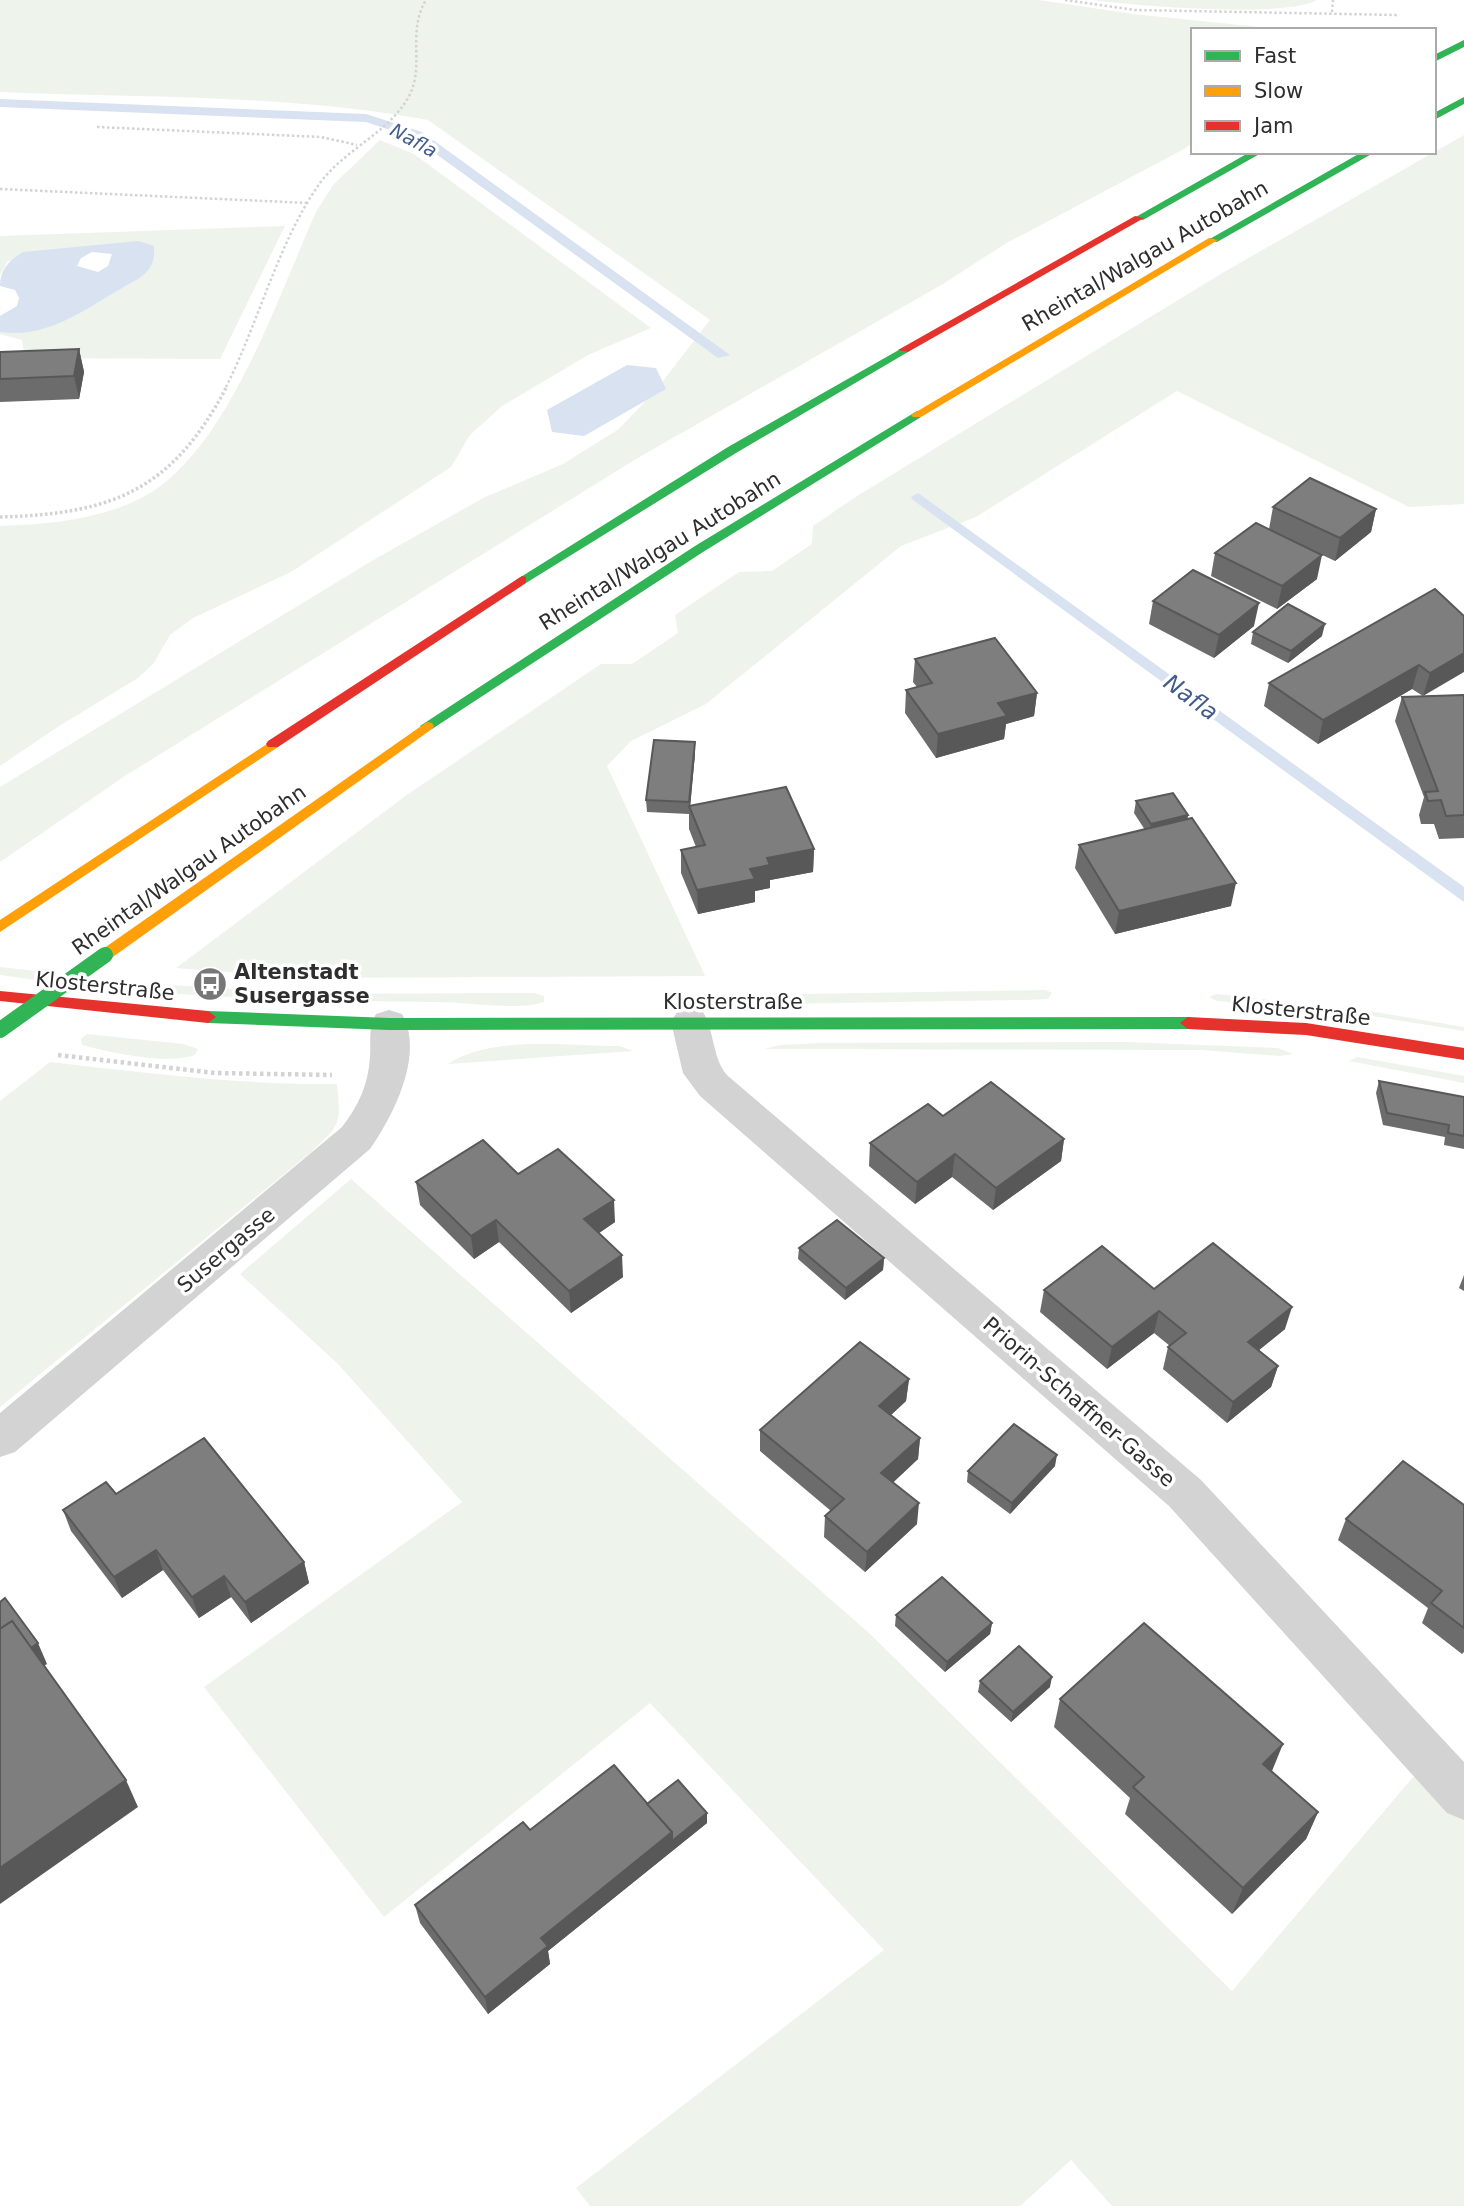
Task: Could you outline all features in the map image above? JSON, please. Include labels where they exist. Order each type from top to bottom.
[{"type":"main road","points":[[1436,58],[1464,43]]},
{"type":"main road","points":[[1436,116],[1464,100]]},
{"type":"main road","name":"Rheintal/Walgau Autobahn","points":[[0,927],[358,688],[656,496],[957,319],[1254,154]]},
{"type":"main road","name":"Rheintal/Walgau Autobahn","points":[[0,1030],[478,692],[734,528],[1123,292],[1366,154]]},
{"type":"main road","name":"Klosterstraße","points":[[0,996],[183,1016],[390,1024],[1221,1024],[1306,1029],[1464,1054]]},
{"type":"street","name":"Priorin-Schaffner-Gasse","points":[[690,1022],[702,1073],[714,1086],[1185,1493],[1464,1797]]},
{"type":"street","name":"Susergasse","points":[[0,1438],[356,1138],[378,1109],[388,1080],[390,1024]]},
{"type":"path","points":[[0,517],[42,516],[85,509],[115,500],[162,473],[197,438],[225,389],[308,203],[320,182],[358,145],[394,116],[411,94],[415,79],[414,18],[425,0]]},
{"type":"path","points":[[1065,0],[1135,10],[1397,15]]},
{"type":"path","points":[[1332,12],[1333,0]]},
{"type":"path","points":[[97,127],[321,137],[358,145]]},
{"type":"path","points":[[0,189],[308,203]]},
{"type":"shaded area","points":[[0,0],[1039,0],[1133,14],[1269,28],[1191,28],[1191,144],[1184,149],[1005,244],[943,284],[636,459],[125,776],[0,862],[0,787],[370,562],[483,498],[563,464],[619,429],[656,390],[710,320],[428,120],[322,105],[269,101],[0,92]]},
{"type":"shaded area","points":[[1093,0],[1317,0],[1275,8],[1209,9]]},
{"type":"shaded area","points":[[1464,135],[1464,504],[1409,507],[1177,391],[976,517],[901,546],[706,704],[631,741],[607,766],[705,976],[304,978],[176,968],[408,794],[601,664],[632,664],[678,633],[675,615],[739,572],[772,571],[812,544],[813,526],[857,496],[1224,272],[1431,154],[1436,154],[1436,151]]},
{"type":"shaded area","points":[[380,140],[414,154],[651,328],[588,355],[502,406],[470,435],[451,467],[291,572],[193,618],[170,635],[154,663],[138,678],[0,766],[0,526],[56,522],[111,511],[145,496],[175,474],[201,444],[226,408],[267,327],[316,212],[333,185]]},
{"type":"shaded area","points":[[285,226],[220,359],[25,358],[22,340],[0,334],[50,323],[90,306],[109,287],[138,241],[8,261],[0,275],[0,236]]},
{"type":"shaded area","points":[[138,241],[154,246],[153,262],[146,272],[89,308],[55,325],[37,330],[0,332],[0,316],[17,306],[19,298],[15,290],[0,286],[2,275],[10,262],[23,252]],"holes":[[[92,252],[112,254],[108,266],[98,272],[77,266],[81,258]]]},
{"type":"shaded area","points":[[627,365],[656,368],[666,389],[584,436],[552,432],[547,410]]},
{"type":"shaded area","points":[[0,967],[145,983],[301,994],[534,993],[544,996],[544,1002],[507,1006],[163,993],[0,975]]},
{"type":"shaded area","points":[[1046,990],[1052,993],[1048,999],[1024,1000],[778,1004],[773,998],[799,994]]},
{"type":"shaded area","points":[[1217,994],[1363,1010],[1464,1027],[1464,1031],[1354,1013],[1217,1001],[1209,997]]},
{"type":"shaded area","points":[[87,1034],[183,1044],[198,1049],[195,1055],[183,1058],[139,1057],[82,1045],[81,1039]]},
{"type":"shaded area","points":[[1126,1042],[1278,1048],[1293,1054],[1280,1056],[1202,1050],[765,1049],[780,1045],[821,1043]]},
{"type":"shaded area","points":[[508,1046],[619,1046],[633,1051],[448,1064],[486,1049]]},
{"type":"shaded area","points":[[1357,1057],[1464,1076],[1464,1083],[1349,1061]]},
{"type":"shaded area","points":[[50,1062],[229,1080],[337,1084],[337,1123],[311,1152],[0,1407],[0,1101]]},
{"type":"shaded area","points":[[351,1179],[869,1633],[1232,1991],[1413,1777],[1426,1780],[1464,1820],[1464,2206],[1112,2206],[1071,2160],[1020,2206],[590,2206],[576,2188],[884,1950],[650,1703],[384,1917],[204,1687],[462,1502],[337,1363],[240,1274]]},
{"type":"building","points":[[79,349],[74,376],[0,379],[0,352]]},
{"type":"building","points":[[1310,478],[1376,509],[1340,538],[1273,507]]},
{"type":"building","points":[[1256,523],[1322,555],[1282,586],[1215,553]]},
{"type":"building","points":[[1193,570],[1259,603],[1219,635],[1153,601]]},
{"type":"building","points":[[1435,589],[1464,616],[1464,653],[1430,673],[1419,665],[1323,720],[1269,683]]},
{"type":"building","points":[[1288,604],[1325,624],[1291,651],[1253,632]]},
{"type":"building","points":[[995,638],[1037,693],[998,703],[1007,716],[938,734],[906,690],[932,683],[915,659]]},
{"type":"building","points":[[1464,695],[1464,815],[1446,816],[1441,800],[1428,801],[1425,792],[1438,791],[1402,697]]},
{"type":"building","points":[[654,740],[695,742],[689,802],[646,800]]},
{"type":"building","points":[[786,787],[814,849],[767,858],[770,865],[750,869],[755,879],[697,890],[681,850],[705,845],[689,806]]},
{"type":"building","points":[[1173,793],[1188,815],[1151,824],[1136,801]]},
{"type":"building","points":[[1192,818],[1236,883],[1119,911],[1079,845]]},
{"type":"building","points":[[1379,1081],[1464,1097],[1464,1136],[1448,1133],[1449,1125],[1387,1113]]},
{"type":"building","points":[[991,1082],[1064,1139],[996,1188],[955,1154],[917,1182],[870,1143],[928,1104],[943,1116]]},
{"type":"building","points":[[483,1140],[518,1174],[558,1149],[614,1200],[584,1219],[622,1255],[569,1291],[496,1220],[471,1236],[416,1182]]},
{"type":"building","points":[[837,1220],[884,1258],[846,1288],[799,1248]]},
{"type":"building","points":[[1213,1243],[1292,1307],[1248,1342],[1278,1366],[1233,1402],[1168,1347],[1186,1333],[1159,1311],[1112,1347],[1044,1290],[1102,1246],[1154,1289]]},
{"type":"building","points":[[860,1342],[909,1379],[879,1406],[920,1438],[881,1473],[919,1503],[867,1552],[825,1516],[844,1499],[760,1430]]},
{"type":"building","points":[[1014,1424],[1057,1455],[1012,1503],[968,1471]]},
{"type":"building","points":[[204,1438],[304,1562],[245,1602],[224,1576],[192,1597],[156,1550],[114,1577],[63,1510],[106,1482],[116,1494]]},
{"type":"building","points":[[1403,1461],[1464,1505],[1464,1628],[1431,1603],[1442,1591],[1346,1519]]},
{"type":"building","points":[[942,1577],[992,1623],[947,1662],[896,1615]]},
{"type":"building","points":[[5,1598],[38,1643],[31,1648],[12,1621],[0,1629],[0,1602]]},
{"type":"building","points":[[12,1621],[126,1780],[0,1868],[0,1629]]},
{"type":"building","points":[[1144,1623],[1283,1744],[1263,1764],[1318,1812],[1243,1888],[1133,1787],[1144,1777],[1060,1699]]},
{"type":"building","points":[[1019,1646],[1052,1677],[1013,1712],[980,1681]]},
{"type":"building","points":[[614,1765],[672,1832],[541,1938],[548,1946],[485,1997],[415,1905],[523,1822],[530,1830]]},
{"type":"building","points":[[678,1780],[707,1813],[672,1841],[672,1832],[647,1804]]},
{"type":"waterway","name":"Nafla","points":[[0,103],[366,118],[400,127],[418,135],[723,355]]},
{"type":"waterway","name":"Nafla","points":[[918,497],[1464,896]]},
{"type":"traffic: fast","points":[[1436,58],[1464,43]]},
{"type":"traffic: fast","points":[[1436,116],[1464,100]]},
{"type":"traffic: fast","points":[[1139,218],[1254,154]]},
{"type":"traffic: fast","points":[[1213,240],[1366,154]]},
{"type":"traffic: fast","points":[[522,580],[732,450],[904,350]]},
{"type":"traffic: fast","points":[[427,726],[699,549],[917,415]]},
{"type":"traffic: fast","points":[[0,1030],[105,955]]},
{"type":"traffic: fast","points":[[208,1017],[389,1024],[1188,1023]]},
{"type":"traffic: slow","points":[[917,415],[1213,240]]},
{"type":"traffic: slow","points":[[105,955],[427,726]]},
{"type":"traffic: slow","points":[[0,927],[273,744]]},
{"type":"traffic: jam","points":[[904,350],[1139,218]]},
{"type":"traffic: jam","points":[[273,744],[522,580]]},
{"type":"traffic: jam","points":[[0,996],[208,1017]]},
{"type":"traffic: jam","points":[[1188,1023],[1306,1029],[1464,1054]]},
{"type":"place","name":"Altenstadt Susergasse","points":[[210,984]]}]
